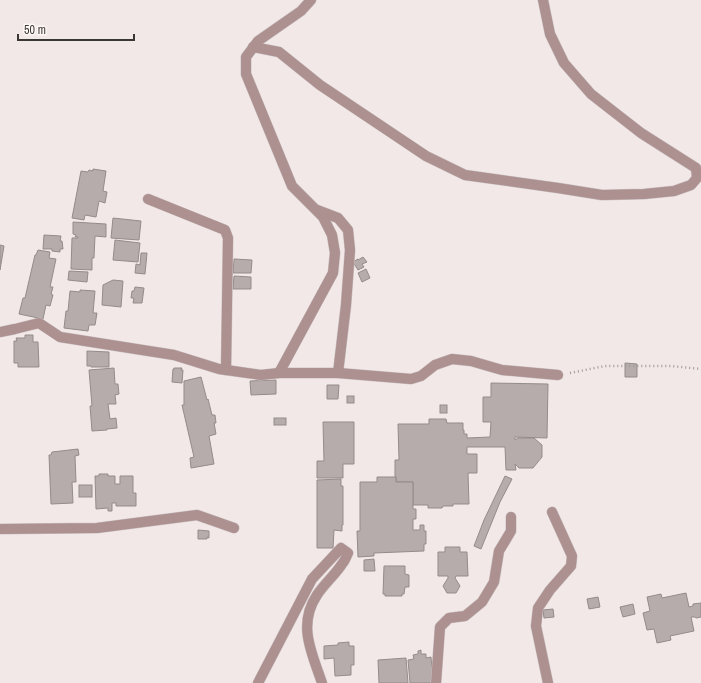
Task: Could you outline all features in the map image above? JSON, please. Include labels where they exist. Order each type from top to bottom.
[{"type":"street","points":[[279,373],[333,273],[335,253],[332,235],[323,217],[292,186],[246,74],[246,57],[258,41],[301,11],[311,0]]},
{"type":"street","points":[[253,47],[279,52],[320,85],[426,156],[465,175],[602,195],[644,194],[674,191],[691,185],[697,178],[696,168],[641,133],[591,94],[564,63],[550,34],[543,0]]},
{"type":"street","points":[[148,199],[225,230],[227,234],[226,370]]},
{"type":"street","points":[[315,210],[338,218],[348,230],[350,250],[346,305],[338,373]]},
{"type":"street","points":[[0,332],[39,323],[60,337],[174,355],[219,369],[261,375],[279,373],[338,373],[411,379],[421,376],[436,365],[452,359],[471,361],[502,370],[558,375]]},
{"type":"street","points":[[548,683],[536,626],[538,608],[550,590],[571,566],[572,556],[552,512]]},
{"type":"street","points":[[0,529],[97,528],[197,515],[234,528]]},
{"type":"street","points":[[436,683],[440,627],[449,618],[465,616],[482,602],[494,582],[499,551],[511,531],[511,517]]},
{"type":"street","points":[[258,683],[312,579],[340,548],[348,553],[343,563],[317,595],[309,612],[306,628],[309,646],[322,683]]},
{"type":"path","points":[[558,375],[605,366],[672,366],[701,369]]},
{"type":"building","points":[[93,169],[106,171],[103,191],[107,192],[105,203],[99,201],[96,217],[85,215],[84,220],[72,218],[81,171],[88,172],[89,170],[93,171]]},
{"type":"building","points":[[113,218],[141,221],[139,240],[111,238]]},
{"type":"building","points":[[73,222],[106,224],[106,237],[95,236],[92,270],[71,269],[72,238],[78,238],[73,234]]},
{"type":"building","points":[[44,235],[61,236],[60,241],[62,241],[63,249],[60,249],[60,252],[52,251],[52,249],[43,249]]},
{"type":"building","points":[[115,240],[140,243],[138,262],[113,260]]},
{"type":"building","points":[[0,245],[4,246],[0,270]]},
{"type":"building","points":[[38,250],[50,252],[49,258],[56,259],[50,287],[53,287],[51,294],[53,295],[50,306],[46,305],[43,319],[19,314],[23,298],[25,298],[35,255]]},
{"type":"building","points":[[141,253],[147,253],[145,274],[135,273],[136,264],[140,265]]},
{"type":"building","points":[[363,257],[367,262],[362,264],[364,267],[358,270],[353,262]]},
{"type":"building","points":[[234,259],[252,260],[251,273],[233,273]]},
{"type":"building","points":[[366,269],[370,278],[362,282],[358,273]]},
{"type":"building","points":[[69,271],[88,272],[87,282],[68,280]]},
{"type":"building","points":[[234,276],[251,277],[251,289],[233,289]]},
{"type":"building","points":[[113,280],[123,281],[121,307],[102,305],[103,285]]},
{"type":"building","points":[[135,287],[144,288],[142,303],[133,303],[134,298],[131,298],[132,291],[134,291]]},
{"type":"building","points":[[80,290],[95,291],[93,313],[97,313],[95,325],[89,325],[88,331],[64,328],[66,311],[68,311],[70,291],[80,292]]},
{"type":"building","points":[[25,335],[33,335],[33,342],[38,342],[39,367],[18,367],[18,363],[14,363],[14,341],[17,341],[16,338],[25,338]]},
{"type":"building","points":[[87,351],[109,352],[109,367],[87,366]]},
{"type":"building","points":[[625,363],[637,364],[637,377],[625,377]]},
{"type":"building","points":[[114,368],[115,384],[118,384],[119,394],[115,395],[116,404],[108,404],[110,419],[116,418],[117,428],[92,431],[90,406],[92,406],[89,370]]},
{"type":"building","points":[[174,368],[182,368],[182,383],[172,382]]},
{"type":"building","points":[[201,377],[212,415],[215,415],[216,423],[214,423],[216,434],[209,436],[214,464],[191,468],[190,458],[194,457],[182,405],[184,405],[184,381]]},
{"type":"building","points":[[276,380],[276,394],[251,395],[250,381]]},
{"type":"building","points":[[491,383],[548,384],[547,438],[515,437],[515,440],[518,438],[534,438],[542,445],[542,457],[533,468],[519,468],[515,464],[516,470],[506,470],[505,447],[467,447],[467,454],[477,454],[477,473],[468,473],[469,504],[453,504],[453,506],[443,506],[442,508],[428,508],[428,505],[413,505],[413,482],[396,482],[395,477],[395,460],[399,460],[398,424],[429,424],[429,419],[446,419],[447,423],[463,423],[464,434],[467,434],[467,438],[490,437],[491,422],[483,422],[483,397],[491,397]]},
{"type":"building","points":[[327,385],[339,385],[338,399],[327,399]]},
{"type":"building","points":[[347,396],[354,396],[354,403],[347,403]]},
{"type":"building","points":[[440,405],[447,405],[447,413],[440,413]]},
{"type":"building","points":[[274,418],[286,418],[286,425],[274,425]]},
{"type":"building","points":[[323,422],[354,422],[354,464],[343,464],[343,478],[317,478],[317,461],[324,461]]},
{"type":"building","points":[[78,449],[79,455],[75,456],[76,482],[72,482],[73,503],[51,504],[49,455],[51,455],[52,452]]},
{"type":"building","points":[[99,474],[115,476],[115,484],[120,484],[120,476],[133,476],[133,493],[136,493],[136,506],[116,506],[116,503],[112,503],[112,511],[108,511],[108,508],[96,509],[95,476],[99,476]]},
{"type":"building","points":[[505,476],[512,479],[500,502],[481,549],[474,546],[484,520]]},
{"type":"building","points":[[377,477],[396,477],[396,482],[413,482],[413,509],[416,509],[416,519],[413,519],[413,530],[420,530],[420,525],[424,525],[424,531],[426,531],[426,544],[424,544],[424,551],[374,553],[374,556],[358,557],[357,531],[360,531],[360,482],[377,482]]},
{"type":"building","points":[[341,479],[341,486],[343,486],[342,531],[334,530],[333,548],[317,548],[317,480]]},
{"type":"building","points":[[79,485],[92,485],[92,497],[79,497]]},
{"type":"building","points":[[198,530],[209,531],[209,538],[198,539]]},
{"type":"building","points":[[445,547],[460,547],[460,552],[467,552],[468,576],[456,576],[455,578],[460,586],[456,593],[447,593],[443,586],[448,576],[438,576],[438,552],[445,552]]},
{"type":"building","points":[[374,559],[375,571],[364,571],[364,560]]},
{"type":"building","points":[[384,566],[405,566],[405,574],[409,575],[409,587],[405,587],[404,594],[402,594],[402,596],[385,596],[385,594],[383,594]]},
{"type":"building","points":[[686,593],[689,607],[693,606],[693,604],[701,603],[701,617],[691,617],[694,631],[670,636],[671,640],[657,643],[654,629],[647,630],[643,613],[650,611],[647,597],[661,594],[662,598]]},
{"type":"building","points":[[598,597],[600,607],[589,609],[587,599]]},
{"type":"building","points":[[633,604],[635,614],[623,617],[620,607]]},
{"type":"building","points":[[553,609],[554,617],[544,618],[543,610]]},
{"type":"building","points":[[349,642],[349,646],[354,646],[354,665],[351,665],[351,675],[335,676],[334,658],[324,659],[324,646],[338,645],[338,643]]},
{"type":"building","points":[[421,650],[421,654],[426,654],[426,658],[431,657],[433,683],[410,683],[408,660],[414,659],[413,655],[418,654],[418,651]]},
{"type":"building","points":[[406,658],[408,683],[379,683],[378,660]]}]
